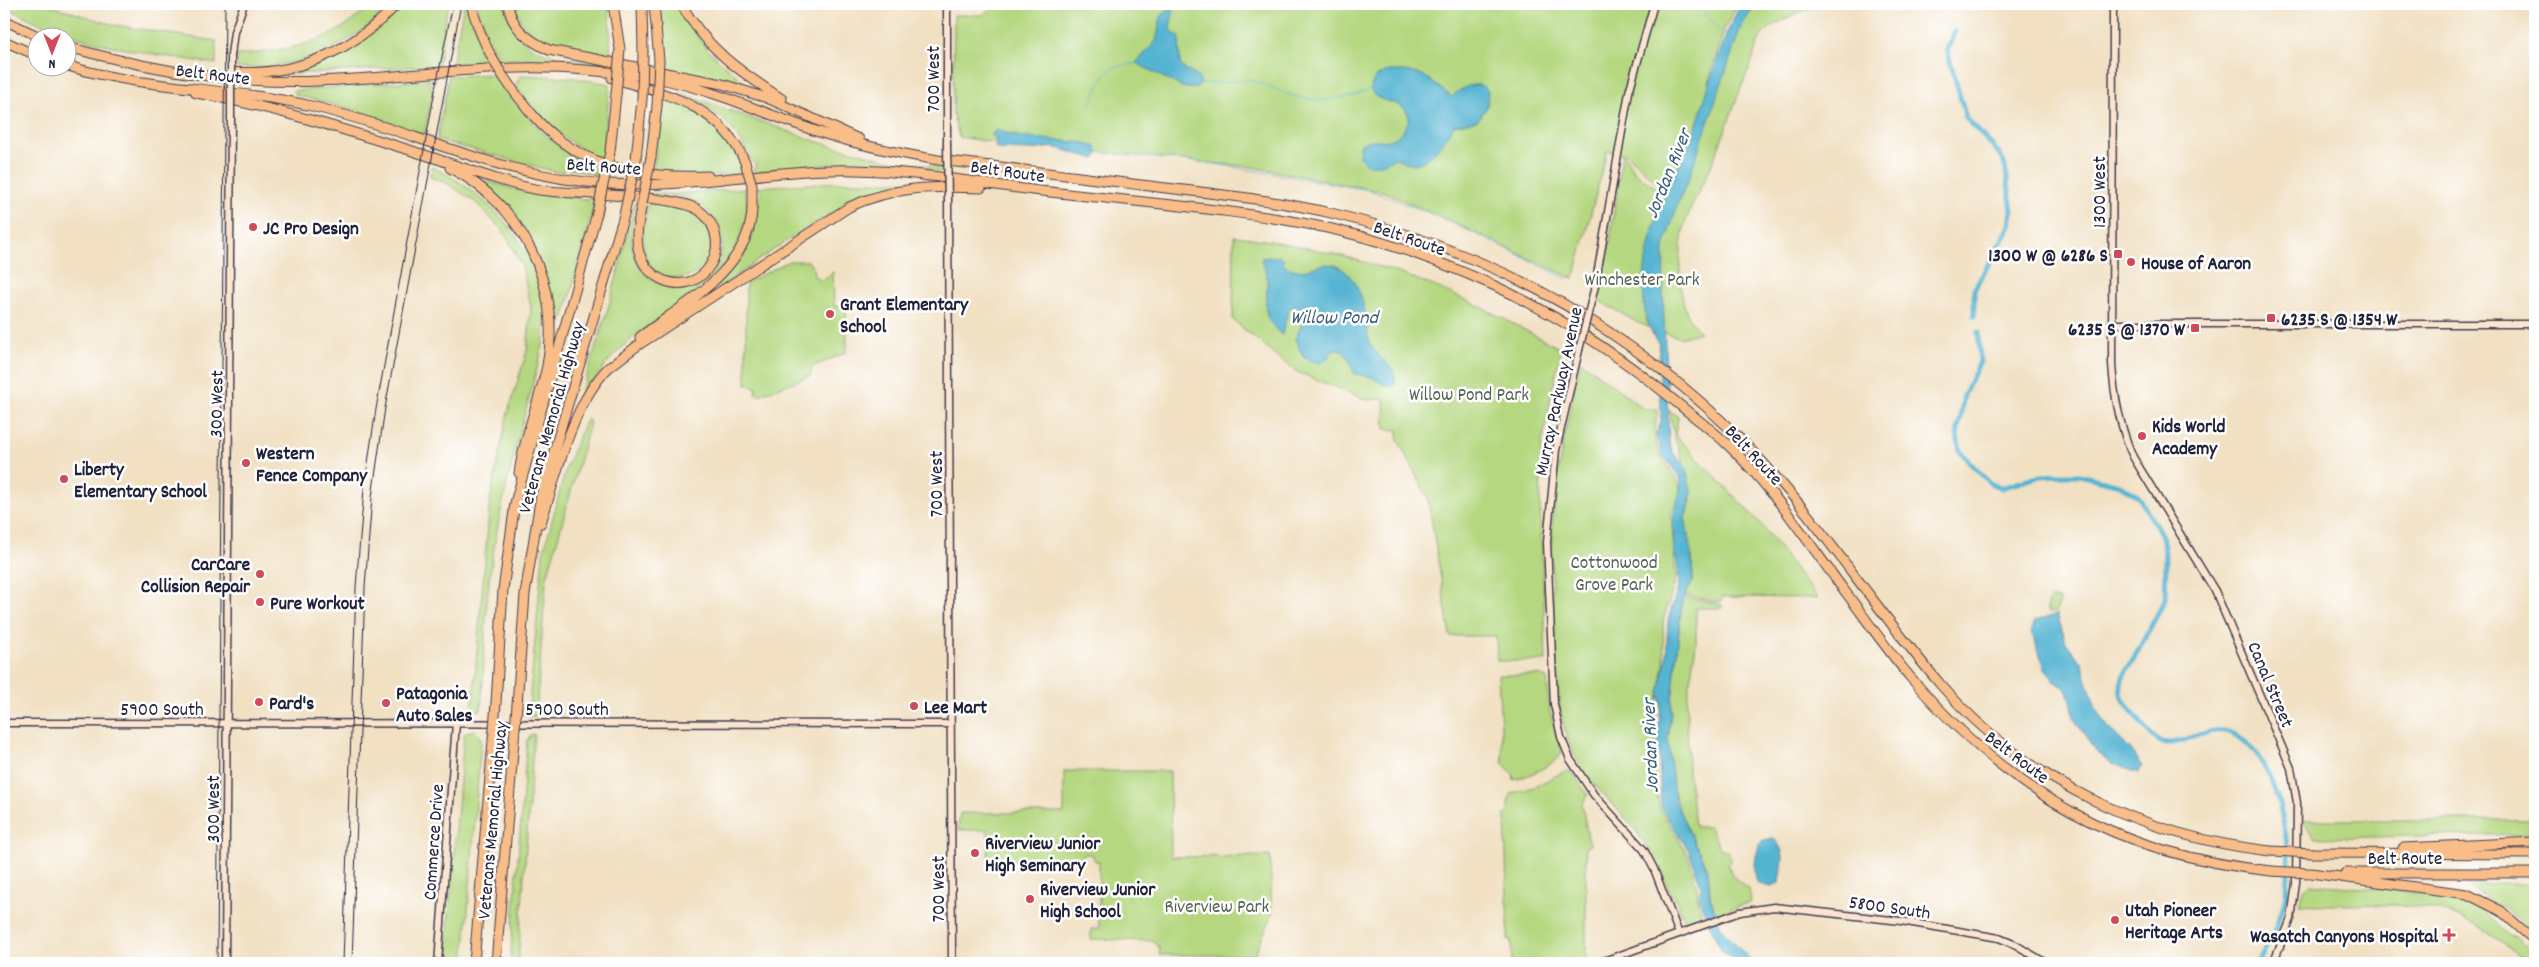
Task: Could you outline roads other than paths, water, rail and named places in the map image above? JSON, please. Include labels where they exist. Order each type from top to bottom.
[{"type":"highway","points":[[163,68],[240,73],[278,72],[334,53],[361,37],[397,4]]},
{"type":"highway","points":[[471,4],[477,27],[491,59],[510,86],[553,136],[601,163],[629,173],[681,177],[781,174]]},
{"type":"highway","points":[[508,4],[509,13],[517,27],[529,40],[549,50],[722,84],[799,110],[884,151]]},
{"type":"highway","points":[[613,4],[620,49]]},
{"type":"highway","name":"Veterans Memorial Highway","points":[[474,963],[496,704],[503,590],[515,503],[597,213],[610,152],[620,49],[618,4]]},
{"type":"highway","name":"Veterans Memorial Highway","points":[[496,963],[525,594],[531,552],[541,494],[624,215],[636,159],[642,100],[642,4]]},
{"type":"highway","points":[[119,79],[279,110],[484,175],[533,188],[667,200],[692,206],[708,219],[716,233],[717,250],[705,272],[688,282],[679,283],[662,280],[648,271],[638,248],[640,214],[651,158],[657,106],[659,60],[654,4]]},
{"type":"highway","points":[[681,4],[704,38],[731,65],[799,110]]},
{"type":"highway","points":[[4,20],[28,31]]},
{"type":"highway","points":[[4,41],[28,52]]},
{"type":"highway","name":"Belt Route","points":[[78,50],[163,68],[275,82],[356,79],[483,68],[585,70],[665,80],[815,131],[884,151],[938,160],[1238,197],[1297,206],[1363,221],[1453,252],[1528,285],[1606,330],[1672,378],[1725,425],[1771,472],[1941,685],[1971,716],[2004,745],[2067,787],[2118,812],[2194,838],[2270,851],[2313,853],[2535,854]]},
{"type":"highway","name":"Belt Route","points":[[78,69],[119,79],[245,93],[301,104],[362,120],[511,169],[577,182],[677,185],[781,174],[847,170],[906,172],[1024,189],[1246,214],[1334,230],[1375,240],[1426,258],[1527,302],[1561,321],[1645,376],[1728,445],[1770,491],[1907,674],[1947,718],[2004,770],[2081,817],[2136,842],[2199,860],[2271,871],[2310,873],[2535,873]]},
{"type":"highway","points":[[531,552],[570,436],[590,392],[607,369],[635,341],[720,275],[744,242],[752,210],[752,185],[746,162],[724,128],[693,105],[585,70]]},
{"type":"highway","points":[[391,144],[446,166],[482,187],[518,226],[538,265],[549,307],[550,338],[541,389],[520,462],[515,503]]},
{"type":"highway","points":[[607,369],[636,346],[831,217],[874,196],[927,186],[1024,189]]},
{"type":"highway","points":[[2348,853],[2436,845],[2535,842]]},
{"type":"highway","points":[[2310,873],[2467,894],[2501,911],[2535,941]]},
{"type":"street","name":"300 West","points":[[225,963],[231,55],[234,32],[244,4]]},
{"type":"street","name":"700 West","points":[[947,4],[952,963]]},
{"type":"street","name":"Murray Parkway Avenue","points":[[1654,4],[1626,107],[1596,286],[1556,450],[1548,533],[1554,704],[1561,736],[1570,759],[1594,795],[1644,850],[1654,869],[1679,934]]},
{"type":"street","name":"1300 West","points":[[2113,4],[2114,390],[2125,439]]},
{"type":"street","points":[[2113,324],[2535,324]]},
{"type":"street","name":"Canal Street","points":[[2125,439],[2141,473],[2218,596],[2291,768],[2298,813],[2296,883],[2290,919],[2272,963]]},
{"type":"street","name":"5900 South","points":[[4,723],[951,724]]},
{"type":"street","name":"Commerce Drive","points":[[438,963],[456,723]]},
{"type":"street","name":"5800 South","points":[[1598,963],[1750,909],[1774,907],[1892,920],[1999,938],[2016,945],[2046,963]]},
{"type":"water","points":[[1741,4],[1756,4],[1741,27],[1664,247],[1663,296],[1669,441],[1673,453],[1684,465],[1692,492],[1685,518],[1692,558],[1693,582],[1685,595],[1681,610],[1668,741],[1675,802],[1708,870],[1710,897],[1721,928],[1753,963],[1736,963],[1722,951],[1702,908],[1699,897],[1701,886],[1689,851],[1661,808],[1658,734],[1661,704],[1659,691],[1666,660],[1668,620],[1679,584],[1677,562],[1674,553],[1673,518],[1681,486],[1680,477],[1662,455],[1656,435],[1661,421],[1659,344],[1650,328],[1645,309],[1643,288],[1645,265],[1656,221],[1670,184],[1692,139],[1725,36]]},
{"type":"water","points":[[1171,8],[1174,10],[1170,27],[1174,34],[1179,36],[1180,64],[1200,80],[1201,84],[1194,89],[1182,87],[1136,63],[1156,41],[1161,16]]},
{"type":"water","points":[[1390,71],[1404,71],[1423,75],[1452,97],[1460,90],[1480,85],[1488,91],[1487,107],[1478,120],[1454,125],[1438,148],[1421,162],[1410,164],[1396,158],[1381,164],[1367,164],[1359,156],[1360,145],[1366,141],[1391,140],[1397,137],[1409,120],[1407,112],[1402,107],[1380,99],[1372,93],[1373,81],[1380,74]]},
{"type":"water","points":[[996,130],[1021,137],[1086,143],[1096,147],[1098,154],[1095,159],[1054,147],[1031,150],[997,149],[995,148],[996,138],[990,135]]},
{"type":"water","name":"Willow Pond","points":[[1279,256],[1283,259],[1283,265],[1296,270],[1328,264],[1339,267],[1346,272],[1355,284],[1362,299],[1369,342],[1391,368],[1395,380],[1394,386],[1387,386],[1371,377],[1355,374],[1348,358],[1340,350],[1335,349],[1325,361],[1318,363],[1303,357],[1295,339],[1303,321],[1298,307],[1293,306],[1288,310],[1282,335],[1275,328],[1267,316],[1267,277],[1261,260],[1262,258]]},
{"type":"water","points":[[2057,614],[2066,642],[2081,662],[2096,708],[2108,727],[2129,748],[2143,766],[2138,773],[2113,764],[2097,752],[2074,719],[2071,700],[2065,688],[2053,680],[2045,668],[2031,632],[2035,621]]},
{"type":"water","points":[[1774,838],[1779,845],[1783,860],[1779,883],[1771,887],[1758,884],[1755,868],[1756,855],[1760,844],[1763,840]]},
{"type":"waterway","points":[[1173,9],[1178,4]]},
{"type":"waterway","points":[[1666,4],[1676,4]]},
{"type":"waterway","points":[[1691,4],[1703,11],[1717,29],[1727,35]]},
{"type":"waterway","points":[[1955,31],[1947,50],[1966,118],[1998,152],[2005,165],[2012,210],[2010,226],[1974,290],[1974,316]]},
{"type":"waterway","points":[[1089,106],[1101,81],[1108,72],[1114,68],[1136,63]]},
{"type":"waterway","points":[[1201,84],[1251,80],[1293,96],[1318,101],[1353,96],[1372,88]]},
{"type":"waterway","points":[[1098,152],[1203,162],[1369,190],[1456,223],[1567,279]]},
{"type":"waterway","points":[[1978,332],[1980,362],[1964,395],[1957,435],[1960,451],[1990,483],[2001,488],[2041,476],[2079,475],[2120,485],[2138,496],[2162,536],[2166,558],[2165,600],[2123,676],[2121,684],[2123,698],[2145,728],[2161,742],[2177,742],[2211,731],[2228,732],[2244,741],[2258,756],[2269,776],[2283,822],[2287,846],[2287,886],[2280,916],[2258,963]]},
{"type":"tram line","points":[[217,963],[225,4]]},
{"type":"railway","points":[[343,963],[356,587],[364,489],[376,409],[435,90],[453,4]]},
{"type":"railway","points":[[352,963],[365,587],[372,497],[385,408],[461,4]]},
{"type":"place","name":"JC Pro Design","points":[[253,227]]},
{"type":"place","name":"1300 W @ 6286 S","points":[[2118,254]]},
{"type":"place","name":"House of Aaron","points":[[2131,262]]},
{"type":"place","name":"Grant Elementary School","points":[[830,314]]},
{"type":"place","name":"6235 S @ 1354 W","points":[[2271,318]]},
{"type":"place","name":"6235 S @ 1370 W","points":[[2195,328]]},
{"type":"place","name":"Kids World Academy","points":[[2142,436]]},
{"type":"place","name":"Western Fence Company","points":[[246,463]]},
{"type":"place","name":"Liberty Elementary School","points":[[64,479]]},
{"type":"place","name":"CarCare Collision Repair","points":[[260,574]]},
{"type":"place","name":"Pure Workout","points":[[260,602]]},
{"type":"place","name":"Pard's","points":[[259,702]]},
{"type":"place","name":"Patagonia Auto Sales","points":[[386,703]]},
{"type":"place","name":"Lee Mart","points":[[914,706]]},
{"type":"place","name":"Riverview Junior High Seminary","points":[[975,853]]},
{"type":"place","name":"Riverview Junior High School","points":[[1030,899]]},
{"type":"place","name":"Utah Pioneer Heritage Arts","points":[[2115,920]]},
{"type":"place","name":"Wasatch Canyons Hospital","points":[[2449,935]]},
{"type":"water label","name":"Jordan River","points":[[1667,173]]},
{"type":"water label","name":"Jordan River","points":[[1649,746]]},
{"type":"park label","name":"Winchester Park","points":[[1642,278]]},
{"type":"park label","name":"Willow Pond Park","points":[[1469,393]]},
{"type":"park label","name":"Cottonwood Grove Park","points":[[1614,572]]},
{"type":"park label","name":"Riverview Park","points":[[1217,905]]}]
